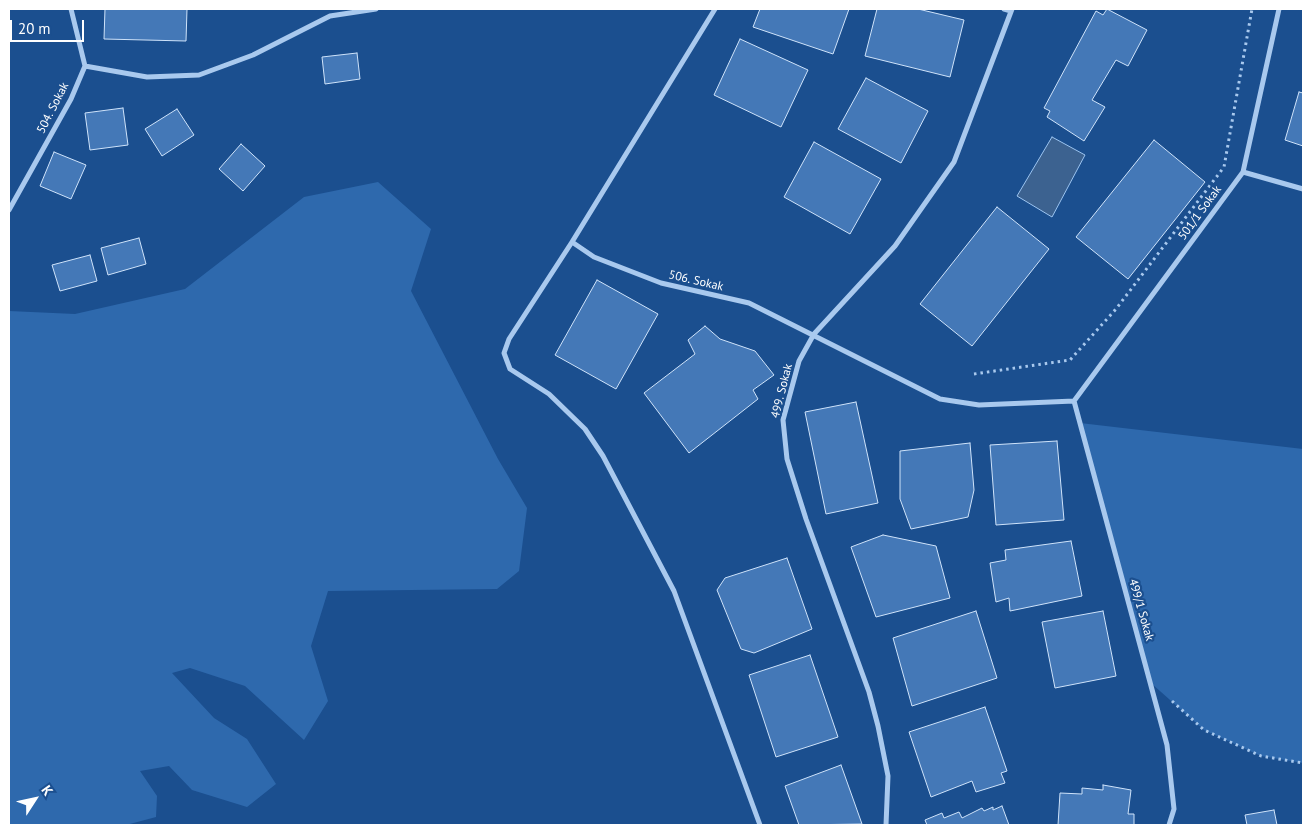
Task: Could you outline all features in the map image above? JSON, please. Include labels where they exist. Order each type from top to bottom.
[{"type":"street","points":[[71,9],[85,66],[147,77],[199,75],[253,55],[330,16],[376,9]]},
{"type":"street","points":[[715,9],[572,242],[509,339],[504,353],[510,368],[549,394],[585,429],[603,456],[674,591],[760,825]]},
{"type":"street","points":[[1004,9],[1011,10]]},
{"type":"street","name":"501/1 Sokak","points":[[1074,401],[1243,172],[1279,9]]},
{"type":"street","name":"499. Sokak","points":[[886,825],[888,776],[869,692],[806,519],[787,459],[783,420],[799,361],[814,334],[895,246],[954,162],[1011,10]]},
{"type":"street","name":"504. Sokak","points":[[9,210],[72,99],[85,66]]},
{"type":"street","points":[[1243,172],[1303,190]]},
{"type":"street","name":"506. Sokak","points":[[572,242],[594,256],[661,283],[749,303],[940,399],[978,405],[1074,401]]},
{"type":"street","name":"499/1 Sokak","points":[[1074,401],[1167,745],[1174,809],[1169,825]]},
{"type":"path","points":[[974,374],[1070,360],[1116,309],[1224,167],[1252,9]]},
{"type":"path","points":[[1152,684],[1204,730],[1261,756],[1303,763]]},
{"type":"shaded area","points":[[1052,137],[1085,155],[1052,217],[1017,196]]},
{"type":"shaded area","points":[[378,182],[431,229],[411,291],[498,459],[527,508],[519,571],[497,589],[328,591],[311,646],[328,701],[304,740],[245,686],[190,668],[172,673],[214,718],[247,739],[276,784],[247,807],[192,790],[169,766],[140,771],[157,796],[156,817],[126,825],[9,825],[9,311],[75,314],[185,289],[304,197]]},
{"type":"shaded area","points":[[1080,423],[1303,449],[1303,763],[1261,756],[1204,730],[1152,684]]},
{"type":"building","points":[[105,9],[187,9],[186,41],[104,39]]},
{"type":"building","points":[[760,9],[849,9],[833,54],[753,27]]},
{"type":"building","points":[[877,9],[918,9],[964,20],[950,77],[865,56]]},
{"type":"building","points":[[1107,9],[1147,30],[1128,66],[1116,60],[1092,100],[1105,107],[1084,141],[1047,117],[1050,111],[1044,108],[1096,11],[1103,15]]},
{"type":"building","points":[[740,39],[808,70],[781,127],[714,95]]},
{"type":"building","points":[[357,53],[360,79],[325,84],[322,57]]},
{"type":"building","points":[[866,78],[928,111],[901,163],[838,129]]},
{"type":"building","points":[[1299,92],[1303,93],[1303,146],[1285,140]]},
{"type":"building","points":[[123,108],[128,145],[90,150],[85,113]]},
{"type":"building","points":[[177,109],[194,135],[162,156],[145,129]]},
{"type":"building","points":[[1154,140],[1205,182],[1128,279],[1076,237]]},
{"type":"building","points":[[814,142],[881,179],[850,234],[784,197]]},
{"type":"building","points":[[241,144],[265,166],[243,191],[219,169]]},
{"type":"building","points":[[54,152],[86,165],[71,199],[40,186]]},
{"type":"building","points":[[997,207],[1049,249],[972,346],[920,304]]},
{"type":"building","points":[[139,238],[146,264],[108,275],[101,248]]},
{"type":"building","points":[[90,255],[97,281],[60,291],[52,265]]},
{"type":"building","points":[[597,280],[658,314],[616,389],[555,355]]},
{"type":"building","points":[[705,326],[720,339],[755,351],[774,375],[753,390],[758,399],[689,453],[644,393],[695,354],[688,340]]},
{"type":"building","points":[[856,402],[878,503],[826,514],[805,412]]},
{"type":"building","points":[[1057,441],[1064,520],[996,525],[990,445]]},
{"type":"building","points":[[970,443],[974,490],[968,517],[911,529],[900,499],[900,451]]},
{"type":"building","points":[[883,535],[936,546],[950,598],[876,617],[851,547]]},
{"type":"building","points":[[1071,541],[1082,596],[1010,611],[1009,598],[996,602],[990,563],[1006,560],[1005,550]]},
{"type":"building","points":[[787,558],[812,629],[754,653],[741,649],[717,590],[725,578]]},
{"type":"building","points":[[976,611],[997,678],[912,706],[893,638]]},
{"type":"building","points":[[1103,611],[1116,676],[1055,688],[1042,622]]},
{"type":"building","points":[[810,655],[838,737],[776,757],[749,675]]},
{"type":"building","points":[[985,707],[1007,771],[1001,773],[1005,783],[976,792],[972,781],[931,797],[909,732]]},
{"type":"building","points":[[841,765],[862,824],[799,825],[785,786]]},
{"type":"building","points":[[1103,785],[1131,790],[1128,814],[1134,814],[1134,825],[1058,825],[1060,793],[1082,794],[1082,788],[1103,790]]},
{"type":"building","points":[[1002,806],[1009,825],[927,825],[925,820],[942,813],[944,818],[959,812],[962,818],[982,808],[984,811]]},
{"type":"building","points":[[1274,810],[1277,825],[1247,825],[1245,815]]}]
